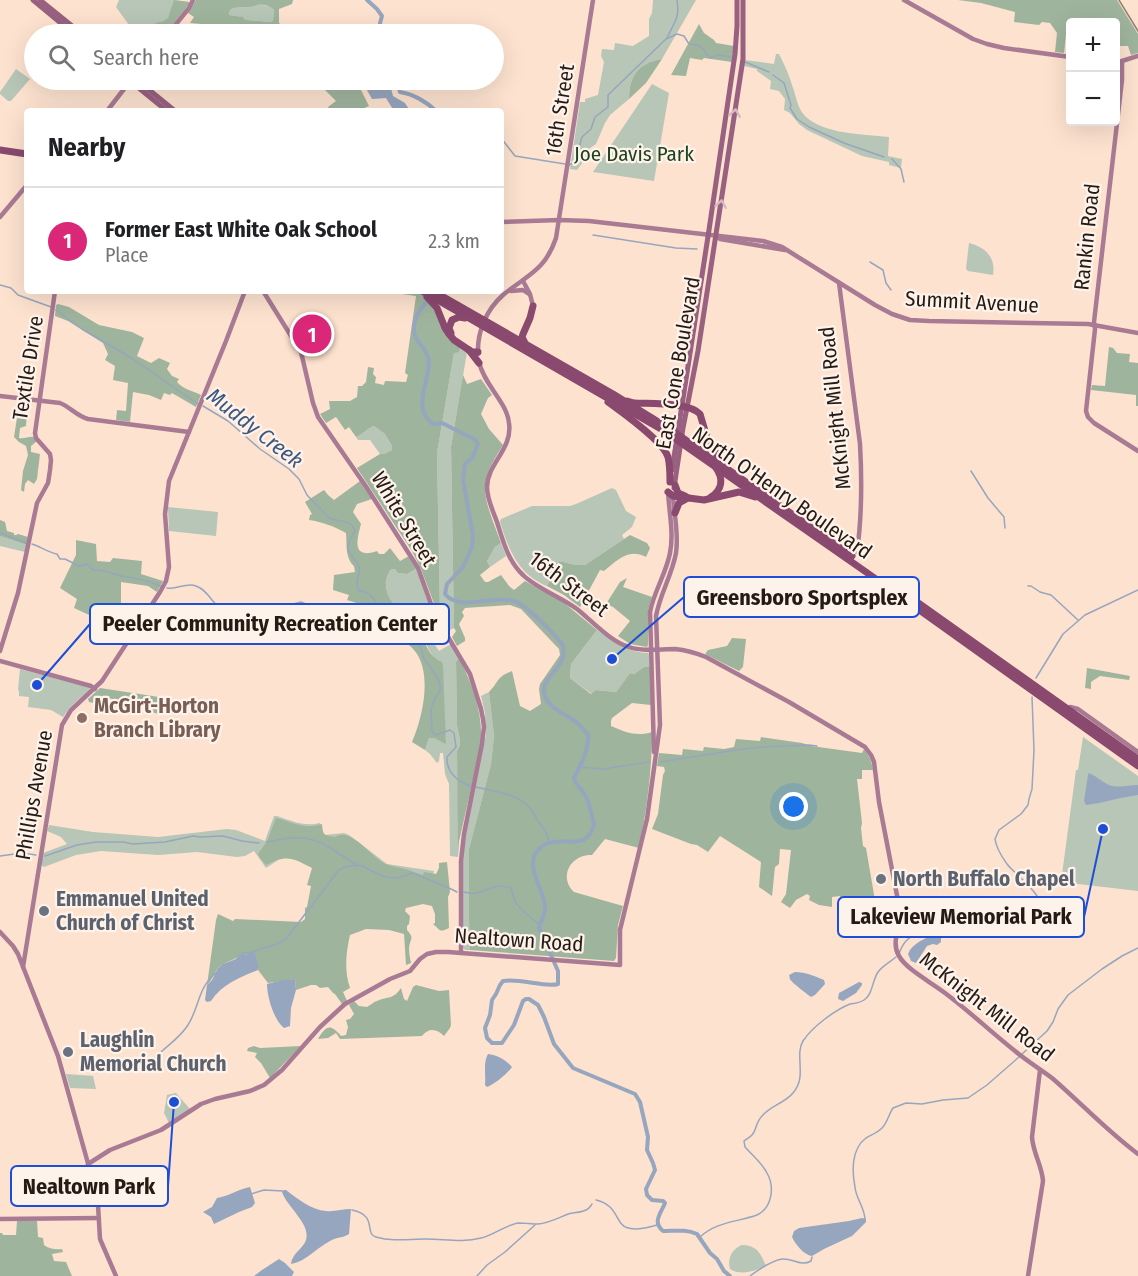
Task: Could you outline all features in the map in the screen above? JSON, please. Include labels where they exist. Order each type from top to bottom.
[{"type":"highway","points":[[0,152],[24,156]]},
{"type":"highway","points":[[425,294],[437,308],[449,334],[473,348]]},
{"type":"highway","name":"North O'Henry Boulevard","points":[[427,294],[661,429],[701,455],[1138,766]]},
{"type":"highway","name":"North O'Henry Boulevard","points":[[438,294],[673,431],[845,551],[857,556],[952,634]]},
{"type":"highway","points":[[527,345],[522,337],[533,306]]},
{"type":"highway","points":[[479,324],[459,317],[452,320],[450,324],[450,332],[473,348],[479,363]]},
{"type":"highway","points":[[508,335],[522,333],[527,324]]},
{"type":"highway","points":[[579,381],[660,444],[668,457],[672,483],[678,493],[705,498],[717,493],[721,482],[719,472],[701,455]]},
{"type":"highway","points":[[613,394],[634,403],[697,410],[708,441],[722,461],[734,472]]},
{"type":"highway","points":[[671,494],[712,500],[739,492],[768,503]]},
{"type":"highway","points":[[675,513],[679,503],[689,498]]},
{"type":"highway","points":[[952,634],[956,633],[984,646],[1068,710],[1138,759]]},
{"type":"highway","points":[[1038,695],[1041,694],[1064,710],[1068,710]]},
{"type":"main road","points":[[33,0],[62,24]]},
{"type":"main road","points":[[40,0],[70,24]]},
{"type":"main road","name":"East Cone Boulevard","points":[[671,494],[684,407],[698,351],[720,153],[737,34],[737,0]]},
{"type":"main road","name":"East Cone Boulevard","points":[[712,236],[726,171],[742,68],[743,0]]},
{"type":"main road","points":[[733,67],[742,68]]},
{"type":"main road","points":[[143,90],[164,108]]},
{"type":"main road","points":[[146,90],[171,108]]},
{"type":"main road","points":[[720,153],[726,171]]},
{"type":"street","points":[[176,24],[193,0]]},
{"type":"street","name":"16th Street","points":[[473,348],[488,313],[496,302],[536,271],[548,257],[556,238],[593,0]]},
{"type":"street","points":[[904,0],[973,39],[987,44],[1066,56]]},
{"type":"street","points":[[1122,61],[1138,56]]},
{"type":"street","name":"Rankin Road","points":[[1122,61],[1122,80],[1086,411],[1088,417],[1101,428],[1138,451]]},
{"type":"street","points":[[109,108],[124,90]]},
{"type":"street","points":[[0,217],[24,189]]},
{"type":"street","name":"Summit Avenue","points":[[504,222],[589,221],[771,243],[782,247],[892,314],[910,320],[1094,325],[1138,333]]},
{"type":"street","points":[[523,281],[533,306]]},
{"type":"street","name":"McKnight Mill Road","points":[[839,283],[860,444],[857,556]]},
{"type":"street","points":[[839,294],[842,289],[848,289]]},
{"type":"street","points":[[509,291],[523,290],[530,294]]},
{"type":"street","name":"Textile Drive","points":[[0,651],[18,593],[37,503],[48,483],[50,470],[50,454],[35,436],[55,294]]},
{"type":"street","name":"Phillips Avenue","points":[[23,967],[60,729],[71,710],[105,677],[166,581],[169,564],[165,521],[170,479],[238,312],[243,294]]},
{"type":"street","name":"White Street","points":[[265,294],[301,352],[315,411],[418,568],[435,615],[470,674],[481,709],[484,727],[482,744],[460,861],[461,953]]},
{"type":"street","name":"16th Street","points":[[479,363],[483,375],[502,405],[510,430],[507,444],[491,474],[487,488],[489,500],[506,549],[523,575],[570,603],[617,642],[629,647],[679,650],[706,657],[865,747]]},
{"type":"street","points":[[0,396],[62,404],[79,416],[88,419],[189,432]]},
{"type":"street","name":"East Cone Boulevard","points":[[654,767],[650,612],[667,566],[671,544],[671,494]]},
{"type":"street","name":"East Cone Boulevard","points":[[620,965],[620,930],[644,838],[661,722],[656,616],[677,545],[671,494]]},
{"type":"street","points":[[0,661],[95,689]]},
{"type":"street","points":[[1068,710],[1070,707],[1078,709],[1138,752]]},
{"type":"street","name":"McKnight Mill Road","points":[[865,747],[874,762],[879,802],[900,911],[901,921],[895,942],[898,955],[908,966],[952,998],[1014,1051],[1053,1079],[1138,1154]]},
{"type":"street","points":[[0,932],[18,954],[58,1056],[96,1192],[100,1239],[116,1276]]},
{"type":"street","points":[[18,954],[25,948]]},
{"type":"street","name":"Nealtown Road","points":[[88,1164],[110,1150],[161,1130],[201,1104],[250,1091],[272,1080],[320,1027],[345,1004],[390,979],[410,971],[430,953],[443,951],[620,965]]},
{"type":"street","points":[[1028,1276],[1043,1181],[1032,1137],[1040,1070]]},
{"type":"street","points":[[0,1220],[99,1218]]},
{"type":"green space","points":[[119,0],[189,2],[173,24],[128,24],[116,7]]},
{"type":"green space","points":[[174,0],[189,2],[173,24],[155,24],[168,18]]},
{"type":"green space","points":[[196,0],[293,0],[292,4],[279,9],[280,24],[190,23],[194,17],[188,13]],"holes":[[[264,5],[274,10],[271,22],[247,20],[243,17],[229,15],[230,10],[233,9]]]},
{"type":"green space","points":[[653,0],[696,0],[662,59],[641,67],[636,72],[629,91],[629,99],[610,115],[596,144],[590,148],[577,170],[570,169],[580,102],[585,102],[585,99],[598,95],[604,62],[601,56],[602,49],[614,50],[615,43],[633,46],[649,36],[649,19]]},
{"type":"green space","points":[[958,0],[1117,0],[1138,34],[1138,53],[1131,55],[1128,46],[1120,46],[1120,18],[1066,18],[1064,53],[1055,52],[1057,33],[1050,23],[1042,22],[1039,25],[1014,22],[1015,12],[981,3]]},
{"type":"green space","points":[[257,5],[274,10],[271,22],[247,20],[229,15],[230,10]]},
{"type":"green space","points":[[699,24],[704,33],[716,43],[734,46],[732,62],[690,58],[686,76],[671,75]]},
{"type":"green space","points":[[776,54],[779,54],[785,65],[799,107],[805,116],[826,128],[853,134],[889,137],[888,156],[902,159],[901,168],[889,165],[889,162],[862,156],[799,124],[790,113],[784,110],[785,99],[779,91],[770,89],[771,81],[757,69],[744,66],[745,60],[774,64]]},
{"type":"green space","points":[[662,59],[646,83],[629,99],[629,91],[636,72],[647,64]]},
{"type":"green space","points":[[16,69],[24,75],[24,86],[11,101],[8,101],[0,92]]},
{"type":"green space","name":"Joe Davis Park","points":[[652,84],[669,93],[654,181],[593,172]]},
{"type":"green space","points":[[325,90],[361,90],[369,106],[329,108],[336,101]]},
{"type":"green space","points":[[969,243],[980,247],[991,258],[993,275],[966,269]]},
{"type":"green space","points":[[402,294],[421,294],[425,297],[460,347],[459,352],[454,353],[437,453],[440,613],[438,614],[412,551],[357,468],[380,454],[392,450],[385,434],[374,426],[356,437],[349,427],[345,430],[336,417],[326,423],[320,414],[330,409],[329,401],[350,401],[357,397],[358,386],[366,382],[368,367],[374,368],[375,383],[384,385],[385,381],[406,382],[408,375],[405,373],[416,296]]},
{"type":"green space","points":[[58,304],[69,307],[99,325],[132,332],[144,338],[137,356],[151,363],[159,358],[170,363],[167,369],[172,376],[179,379],[177,382],[201,395],[196,407],[172,393],[170,395],[164,393],[161,400],[133,392],[130,422],[116,420],[117,410],[126,411],[128,383],[113,380],[115,366],[105,360],[108,354],[103,343],[68,321],[55,316]]},
{"type":"green space","points":[[460,347],[467,352],[451,447],[454,628],[448,631],[438,614],[440,613],[437,453],[454,353]]},
{"type":"green space","points":[[1109,347],[1117,353],[1130,354],[1129,362],[1138,363],[1138,406],[1136,406],[1136,395],[1091,390],[1092,385],[1105,386]]},
{"type":"green space","points":[[463,375],[467,384],[481,379],[492,395],[488,398],[481,414],[489,429],[503,445],[489,470],[485,486],[489,511],[501,543],[495,547],[487,561],[490,567],[480,575],[485,582],[488,582],[501,575],[514,590],[525,581],[563,602],[597,630],[571,664],[570,678],[591,694],[596,690],[616,692],[630,673],[634,674],[644,667],[650,667],[651,705],[632,703],[611,721],[611,726],[626,732],[641,734],[652,732],[648,790],[639,848],[605,839],[592,855],[578,858],[573,862],[567,873],[569,886],[574,892],[623,906],[618,925],[614,961],[470,950],[469,849],[491,764],[494,736],[489,692],[500,678],[512,671],[520,706],[530,711],[541,704],[540,684],[560,655],[559,649],[521,609],[510,605],[465,608],[462,612],[464,616],[459,624],[465,641],[457,646],[452,637],[456,631],[454,628],[451,447]]},
{"type":"green space","points":[[18,411],[27,412],[26,426],[20,428],[19,438],[34,437],[37,441],[31,446],[31,452],[40,454],[37,479],[34,484],[28,480],[24,492],[21,490],[23,471],[28,455],[26,446],[14,437]]},
{"type":"green space","points":[[374,426],[385,434],[392,450],[380,454],[370,440],[358,440],[356,437]]},
{"type":"green space","points":[[360,481],[372,499],[357,504],[353,512],[361,524],[357,542],[359,550],[363,553],[377,551],[379,554],[384,554],[390,548],[400,561],[409,556],[416,569],[407,574],[398,573],[395,569],[390,570],[386,581],[387,590],[397,607],[412,610],[415,613],[427,648],[436,659],[442,662],[443,666],[446,744],[429,738],[425,750],[412,742],[421,714],[425,683],[423,667],[417,654],[408,644],[393,638],[365,636],[318,620],[325,609],[364,624],[368,622],[365,616],[359,618],[363,605],[347,600],[349,595],[333,590],[334,575],[355,572],[348,555],[346,533],[309,520],[312,514],[305,502],[324,490],[334,500]]},
{"type":"green space","points":[[612,488],[616,490],[626,511],[636,517],[632,527],[622,535],[624,539],[585,565],[559,561],[547,586],[522,568],[507,542],[501,519],[532,506],[570,506]]},
{"type":"green space","points":[[168,507],[218,512],[216,536],[169,531]]},
{"type":"green space","points":[[0,520],[5,522],[7,531],[14,535],[28,537],[27,545],[0,536]]},
{"type":"green space","points":[[630,535],[647,543],[650,548],[646,557],[634,554],[624,556],[604,571],[600,570],[580,607],[547,586],[559,561],[585,565]]},
{"type":"green space","points":[[0,536],[27,545],[25,552],[0,546]]},
{"type":"green space","points":[[76,540],[96,544],[97,561],[110,562],[113,558],[142,561],[141,574],[163,581],[157,592],[148,586],[121,582],[121,609],[113,626],[74,608],[77,599],[60,588],[76,555]]},
{"type":"green space","points":[[501,543],[506,556],[490,567],[487,561],[495,547]]},
{"type":"green space","points":[[395,569],[398,573],[407,574],[416,569],[445,633],[433,642],[439,651],[451,644],[459,658],[456,662],[457,726],[460,740],[457,751],[458,857],[450,856],[449,784],[445,774],[443,753],[440,753],[437,763],[425,750],[429,738],[446,743],[437,661],[426,644],[415,613],[397,607],[388,596],[386,579],[390,570]]},
{"type":"green space","points":[[627,578],[623,587],[652,597],[648,610],[647,647],[630,644],[618,636],[630,621],[606,604],[620,582]]},
{"type":"green space","points":[[597,630],[621,646],[649,655],[650,667],[644,667],[634,674],[630,673],[616,692],[596,690],[592,694],[570,678],[571,664]]},
{"type":"green space","points":[[732,638],[746,639],[743,667],[739,671],[705,654],[708,650],[727,646]]},
{"type":"green space","points":[[459,658],[476,700],[481,744],[458,846],[457,751],[460,740],[457,726],[456,662]]},
{"type":"green space","points":[[1087,668],[1130,676],[1129,680],[1100,676],[1091,682],[1091,689],[1085,688]]},
{"type":"green space","points":[[20,669],[90,689],[70,707],[63,717],[51,710],[28,707],[29,697],[19,696]]},
{"type":"green space","points":[[100,688],[159,697],[160,714],[150,712],[151,703],[132,699],[131,702],[123,701],[122,708],[111,706],[112,699],[104,697],[102,705],[89,702],[88,699]]},
{"type":"green space","points":[[489,692],[494,736],[491,764],[469,849],[470,950],[465,950],[463,947],[461,865],[464,838],[486,735],[485,713],[481,696]]},
{"type":"green space","points":[[761,737],[862,753],[864,749],[873,770],[862,770],[862,779],[857,779],[863,846],[866,848],[877,912],[885,911],[886,921],[883,926],[877,927],[878,931],[859,930],[858,915],[842,914],[840,896],[832,897],[832,907],[819,905],[809,900],[810,896],[807,894],[796,900],[790,908],[781,902],[786,894],[791,850],[780,849],[779,864],[775,867],[772,896],[759,887],[761,862],[720,836],[708,852],[697,845],[652,829],[658,814],[665,771],[664,767],[657,766],[659,753],[682,755],[683,749],[703,751],[704,747],[724,749],[734,747],[736,739],[760,741]]},
{"type":"green space","points":[[1083,737],[1138,776],[1138,891],[1061,882],[1076,770],[1078,770]]},
{"type":"green space","points":[[274,816],[303,824],[320,823],[324,835],[344,833],[387,864],[434,871],[433,877],[374,873],[281,839],[278,860],[266,868],[254,851],[237,857],[197,852],[158,855],[101,851],[76,855],[44,867],[41,865],[43,853],[67,844],[61,837],[47,831],[49,825],[93,832],[158,837],[227,829],[265,841]]},
{"type":"green space","points":[[276,818],[304,826],[322,824],[326,835],[353,838],[385,864],[421,875],[424,872],[436,874],[439,863],[447,862],[450,892],[448,897],[449,928],[441,931],[433,924],[435,914],[432,906],[423,904],[406,908],[405,911],[410,916],[407,930],[411,937],[409,948],[411,963],[406,965],[404,934],[389,930],[366,929],[350,935],[346,962],[350,988],[343,992],[347,1001],[342,1004],[328,987],[320,988],[311,985],[296,990],[295,979],[268,983],[248,954],[220,966],[207,985],[218,914],[233,921],[235,919],[301,922],[305,919],[305,908],[311,886],[307,885],[312,868],[285,858],[266,865],[258,854],[267,841]]},
{"type":"green space","points":[[416,985],[439,991],[449,990],[451,1025],[444,1036],[433,1030],[427,1031],[422,1036],[340,1039],[336,1033],[328,1038],[318,1039],[328,1028],[334,1029],[341,1036],[346,1035],[348,1027],[346,1020],[354,1014],[349,1005],[354,1001],[359,1006],[367,1007],[376,1001],[393,996],[401,988],[404,999],[407,1001]]},
{"type":"green space","points":[[254,1046],[260,1048],[301,1046],[270,1078],[255,1057],[257,1053],[247,1051],[248,1048]]},
{"type":"green space","points":[[66,1074],[93,1076],[96,1089],[70,1088]]},
{"type":"green space","points":[[176,1093],[190,1109],[169,1123],[164,1113],[167,1095]]},
{"type":"green space","points":[[17,1221],[37,1221],[38,1237],[43,1238],[44,1245],[48,1247],[62,1249],[63,1252],[52,1254],[54,1261],[66,1262],[72,1276],[0,1276],[0,1233],[16,1235]]},
{"type":"green space","points":[[742,1245],[758,1251],[766,1266],[743,1272],[730,1269],[731,1254]]},
{"type":"water","points":[[367,90],[392,90],[393,96],[405,103],[408,108],[392,108],[386,98],[372,99]]},
{"type":"water","points":[[1089,773],[1118,787],[1138,785],[1138,795],[1086,805],[1084,801]]},
{"type":"water","points":[[938,934],[941,942],[927,946],[916,963],[911,961],[908,954],[916,944]]},
{"type":"water","points":[[254,950],[258,970],[232,982],[207,1002],[205,1000],[207,985],[218,968]]},
{"type":"water","points":[[795,972],[817,977],[824,980],[825,984],[811,997],[790,979],[789,975]]},
{"type":"water","points":[[295,979],[296,990],[291,1008],[290,1026],[284,1028],[277,1020],[272,1008],[267,984]]},
{"type":"water","points":[[859,982],[862,985],[856,993],[843,1001],[838,999],[839,993]]},
{"type":"water","points":[[488,1054],[501,1058],[512,1067],[501,1079],[487,1087],[485,1085],[485,1065]]},
{"type":"water","points":[[250,1187],[255,1203],[252,1207],[214,1224],[211,1217],[203,1212],[212,1207],[217,1198]]},
{"type":"water","points":[[284,1190],[315,1209],[332,1211],[351,1209],[349,1234],[330,1241],[302,1260],[291,1264],[293,1257],[305,1243],[307,1234],[302,1222],[285,1198],[282,1192]]},
{"type":"water","points":[[866,1219],[866,1222],[852,1236],[812,1256],[800,1249],[792,1237],[794,1231],[799,1228]]},
{"type":"water","points":[[279,1259],[294,1272],[292,1276],[254,1276],[262,1270]]},
{"type":"waterway","points":[[367,0],[382,16],[380,24]]},
{"type":"waterway","points":[[667,38],[677,16],[677,0]]},
{"type":"waterway","points":[[569,165],[575,162],[582,137],[591,129],[595,117],[608,107],[608,95],[666,39],[677,34],[684,36],[689,44],[700,46],[710,58],[717,55],[731,57]]},
{"type":"waterway","points":[[745,62],[769,72]]},
{"type":"waterway","points":[[773,75],[784,83],[790,108],[797,119],[844,143],[884,157]]},
{"type":"waterway","points":[[399,90],[420,99],[432,108]]},
{"type":"waterway","points":[[504,142],[515,156],[565,164]]},
{"type":"waterway","points":[[892,159],[901,169],[904,182]]},
{"type":"waterway","points":[[593,235],[676,248],[697,249]]},
{"type":"waterway","points":[[870,262],[883,270],[886,283],[891,290]]},
{"type":"waterway","name":"Muddy Creek","points":[[0,285],[11,288],[18,295],[51,307]]},
{"type":"waterway","points":[[428,300],[420,310],[414,325],[414,334],[426,352],[429,362],[422,408],[426,417],[433,424],[442,423],[474,439],[478,444],[472,458],[465,464],[463,479],[473,536],[472,547],[463,567],[447,584],[445,594],[451,599],[468,603],[514,601],[540,620],[563,645],[564,653],[559,666],[544,686],[545,697],[552,705],[575,721],[588,735],[586,752],[574,778],[591,809],[594,825],[590,834],[584,839],[547,843],[534,856],[533,862],[545,906],[539,928],[558,971],[558,984],[503,981],[492,1000],[485,1028],[487,1038],[492,1043],[502,1043],[514,1025],[523,1001],[529,999],[538,1005],[554,1044],[573,1068],[635,1094],[640,1102],[648,1137],[647,1150],[655,1170],[646,1189],[647,1195],[652,1200],[665,1203],[658,1217],[660,1228],[663,1231],[685,1231],[697,1234],[730,1276]]},
{"type":"waterway","name":"Muddy Creek","points":[[56,310],[198,404]]},
{"type":"waterway","name":"Muddy Creek","points":[[203,406],[228,421],[260,449],[289,469],[299,479],[307,495],[328,517],[347,522],[353,527],[355,531],[348,548],[359,567],[357,583],[359,591],[371,595],[387,625],[418,639],[424,659],[436,675],[440,685],[440,691],[431,709],[432,731],[436,735],[450,730],[454,733],[456,747],[447,757],[448,767],[457,779],[471,786]]},
{"type":"waterway","points":[[971,471],[988,498],[1004,517],[1005,528]]},
{"type":"waterway","points":[[0,533],[26,543]]},
{"type":"waterway","points":[[32,544],[79,566],[87,564],[93,570],[160,586]]},
{"type":"waterway","points":[[167,588],[189,585],[201,588],[217,606],[233,616],[241,614],[261,616],[278,608],[301,602],[315,608],[318,612]]},
{"type":"waterway","points":[[1028,586],[1051,595],[1078,620]]},
{"type":"waterway","points":[[1036,678],[1063,634],[1085,615],[1138,590]]},
{"type":"waterway","points":[[322,614],[366,630],[390,628]]},
{"type":"waterway","points":[[899,953],[905,942],[912,936],[929,929],[970,923],[1012,932],[1030,926],[1040,916],[1042,909],[1036,894],[1007,864],[995,839],[999,830],[1021,814],[1028,805],[1032,789],[1034,750],[1032,697]]},
{"type":"waterway","points":[[660,762],[762,747],[817,746]]},
{"type":"waterway","points":[[579,767],[603,769],[649,762]]},
{"type":"waterway","name":"Muddy Creek","points":[[476,787],[503,793],[522,801],[533,812],[549,842]]},
{"type":"waterway","points":[[45,856],[77,845],[96,842],[133,844],[165,842],[193,836],[223,836],[259,843]]},
{"type":"waterway","points":[[267,842],[291,838],[314,840],[358,865]]},
{"type":"waterway","points":[[0,856],[22,853],[36,855]]},
{"type":"waterway","points":[[254,951],[286,939],[338,871],[350,866],[363,866]]},
{"type":"waterway","points":[[363,866],[379,875],[393,878],[413,873],[457,892]]},
{"type":"waterway","points":[[464,892],[480,892],[499,886],[511,888],[515,902],[540,925]]},
{"type":"waterway","points":[[1022,1054],[1047,1031],[1068,995],[1102,969],[1138,948]]},
{"type":"waterway","points":[[236,960],[243,953],[250,953]]},
{"type":"waterway","points":[[700,1237],[720,1225],[757,1215],[766,1207],[771,1197],[771,1184],[767,1173],[745,1147],[744,1141],[753,1134],[762,1116],[788,1098],[796,1089],[800,1077],[801,1045],[807,1036],[838,1010],[861,1002],[867,997],[878,972],[896,957]]},
{"type":"waterway","points":[[144,1068],[185,1029],[192,1018],[202,991],[217,972]]},
{"type":"waterway","points":[[863,1220],[865,1219],[864,1214],[854,1181],[855,1154],[866,1138],[884,1126],[893,1108],[906,1103],[922,1104],[968,1098],[1019,1057]]},
{"type":"waterway","points":[[251,1194],[264,1190],[284,1192]]},
{"type":"waterway","points":[[596,1200],[612,1209],[619,1221],[630,1229],[657,1225]]},
{"type":"waterway","points":[[352,1210],[365,1216],[373,1235],[382,1239],[460,1241],[486,1237],[514,1224],[546,1223],[568,1214],[584,1211],[592,1204]]},
{"type":"waterway","points":[[477,1276],[535,1225]]},
{"type":"waterway","points":[[750,1276],[778,1260],[786,1259],[807,1263],[812,1257]]},
{"type":"railway","points":[[1119,0],[1138,31]]},
{"type":"place","name":"Former East White Oak School","points":[[312,334]]},
{"type":"place","name":"Greensboro Sportsplex","points":[[612,659]]},
{"type":"place","name":"Peeler Community Recreation Center","points":[[37,685]]},
{"type":"place","name":"McGirt-Horton Branch Library","points":[[82,718]]},
{"type":"place","name":"Lakeview Memorial Park","points":[[1103,829]]},
{"type":"place","name":"North Buffalo Chapel","points":[[881,879]]},
{"type":"place","name":"Emmanuel United Church of Christ","points":[[44,911]]},
{"type":"place","name":"Laughlin Memorial Church","points":[[68,1052]]},
{"type":"place","name":"Nealtown Park","points":[[174,1102]]}]
